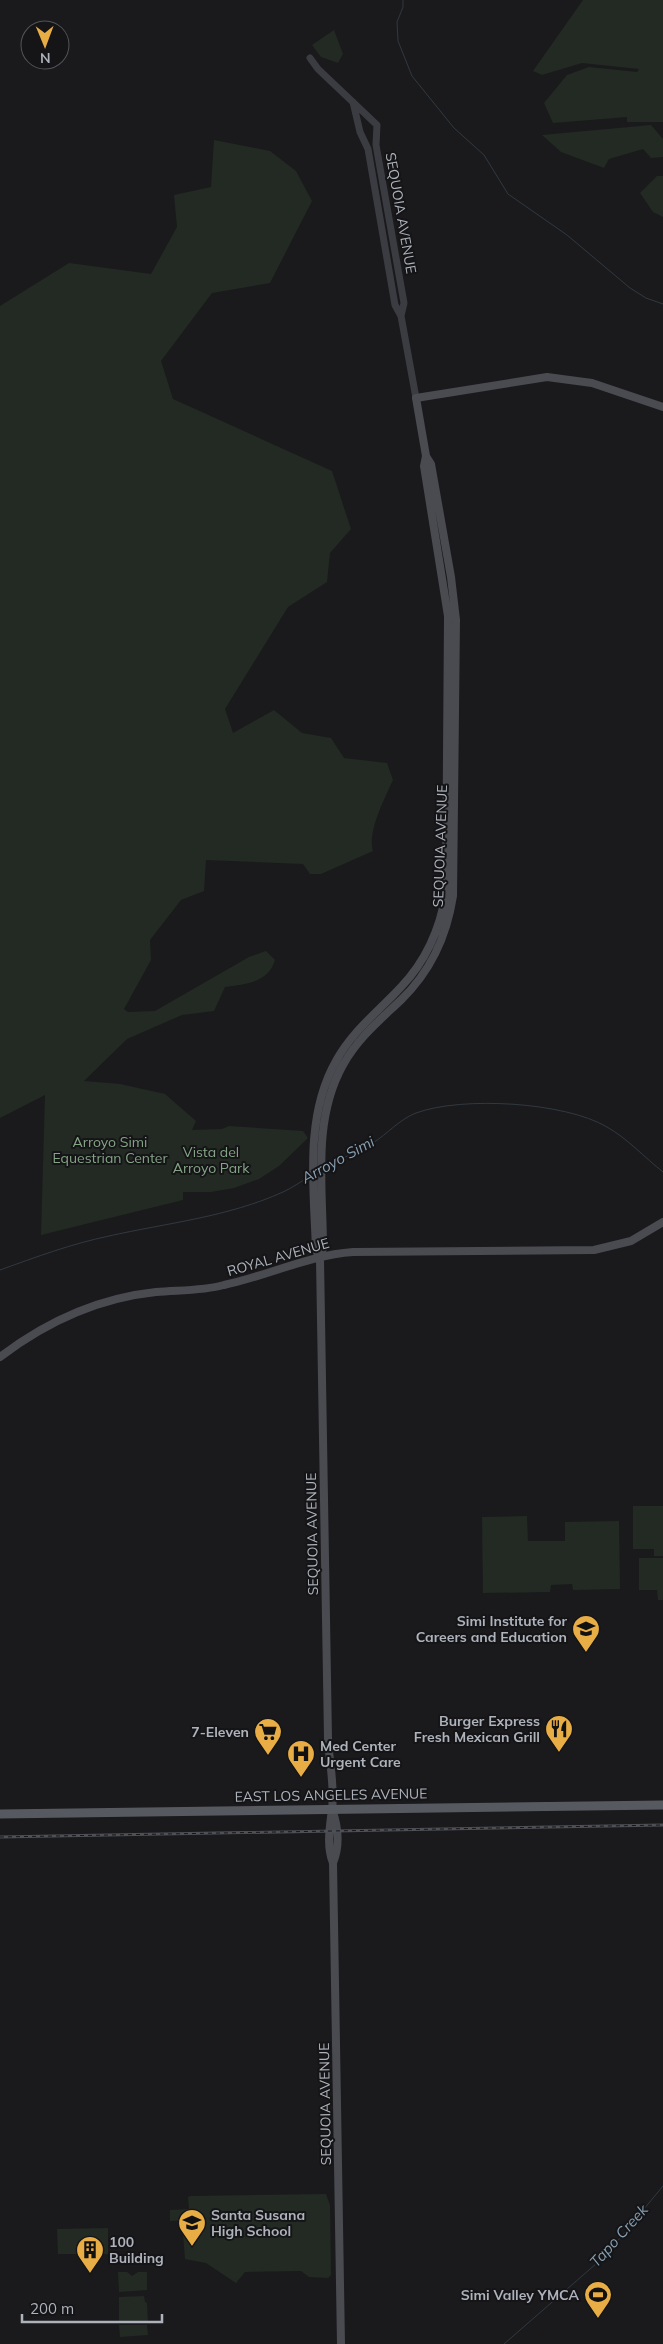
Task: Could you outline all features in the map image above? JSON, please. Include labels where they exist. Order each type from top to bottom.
[{"type":"main road","points":[[416,398],[547,377],[592,383],[663,407]]},
{"type":"main road","name":"SEQUOIA AVENUE","points":[[320,1259],[316,1250],[314,1150],[315,1127],[320,1102],[336,1061],[354,1035],[402,987],[418,967],[437,931],[446,893],[448,616],[424,466],[426,456],[416,398]]},
{"type":"main road","name":"SEQUOIA AVENUE","points":[[341,2344],[333,1863],[330,1854],[329,1831],[332,1809],[328,1738],[320,1259],[324,1248],[322,1144],[327,1102],[344,1064],[368,1031],[402,999],[424,972],[444,933],[454,896],[456,620],[451,577],[431,464],[426,456]]},
{"type":"main road","name":"ROYAL AVENUE","points":[[0,1357],[59,1320],[104,1302],[139,1294],[223,1286],[320,1259],[353,1252],[594,1250],[631,1241],[663,1222]]},
{"type":"main road","name":"EAST LOS ANGELES AVENUE","points":[[0,1814],[663,1804]]},
{"type":"street","name":"SEQUOIA AVENUE","points":[[310,58],[377,125],[376,145],[404,303],[401,316]]},
{"type":"street","name":"SEQUOIA AVENUE","points":[[353,102],[360,132],[368,149],[395,305],[401,316],[416,398]]},
{"type":"street","points":[[359,124],[370,118]]},
{"type":"green space","points":[[583,0],[663,0],[663,122],[627,122],[627,117],[553,123],[544,103],[567,75],[589,67],[637,72],[639,69],[582,63],[542,75],[533,71]]},
{"type":"green space","points":[[334,30],[343,54],[338,63],[321,57],[312,45]]},
{"type":"green space","points":[[651,125],[663,139],[663,157],[651,158],[643,149],[609,159],[604,168],[561,152],[542,135]]},
{"type":"green space","points":[[214,140],[270,151],[296,171],[312,201],[270,283],[212,293],[161,361],[173,399],[332,471],[351,529],[330,553],[327,582],[288,607],[225,709],[233,733],[274,710],[302,733],[331,738],[344,758],[387,763],[393,780],[372,834],[373,851],[321,874],[310,874],[303,864],[206,860],[204,891],[181,900],[150,940],[151,960],[124,1009],[128,1012],[155,1011],[249,957],[266,951],[275,960],[272,968],[262,978],[255,981],[225,987],[214,1011],[182,1015],[127,1039],[84,1081],[120,1084],[165,1094],[196,1121],[192,1130],[222,1129],[229,1126],[303,1131],[308,1138],[279,1166],[259,1179],[234,1188],[211,1192],[183,1192],[183,1200],[41,1235],[45,1095],[0,1118],[0,306],[69,263],[151,274],[177,227],[174,195],[211,187]]},
{"type":"green space","points":[[657,176],[663,176],[663,217],[653,212],[640,193]]},
{"type":"green space","points":[[633,1506],[663,1506],[663,1556],[654,1556],[654,1549],[633,1549]]},
{"type":"green space","points":[[527,1516],[528,1541],[565,1541],[565,1522],[619,1521],[620,1589],[573,1590],[572,1584],[551,1585],[550,1592],[483,1593],[482,1517]]},
{"type":"green space","points":[[639,1558],[663,1558],[663,1600],[658,1600],[657,1590],[639,1590]]},
{"type":"green space","points":[[326,2194],[330,2205],[331,2275],[328,2278],[309,2277],[301,2271],[245,2272],[236,2283],[206,2263],[185,2259],[183,2234],[191,2233],[190,2212],[189,2220],[170,2221],[170,2210],[189,2209],[188,2197],[191,2196]]},
{"type":"green space","points":[[108,2228],[108,2254],[58,2254],[57,2229]]},
{"type":"green space","points":[[118,2272],[127,2272],[132,2276],[138,2272],[147,2272],[147,2290],[119,2292]]},
{"type":"green space","points":[[144,2296],[147,2303],[148,2322],[119,2322],[119,2297]]},
{"type":"green space","points":[[119,2325],[147,2325],[148,2335],[120,2337]]},
{"type":"waterway","points":[[403,0],[403,7],[397,22],[398,41],[412,76],[454,128],[484,155],[508,194],[567,235],[630,288],[646,298],[663,304]]},
{"type":"waterway","name":"Arroyo Simi","points":[[325,1167],[373,1143],[404,1119],[416,1113],[459,1104],[486,1103],[540,1107],[589,1119],[607,1127],[622,1137],[663,1172]]},
{"type":"waterway","name":"Arroyo Simi","points":[[0,1270],[95,1239],[241,1208],[290,1189],[309,1177]]},
{"type":"waterway","name":"Tapo Creek","points":[[504,2344],[605,2256],[663,2186]]},
{"type":"railway","points":[[0,1837],[663,1825]]},
{"type":"place","name":"Simi Institute for Careers and Education","points":[[586,1653]]},
{"type":"place","name":"Burger Express Fresh Mexican Grill","points":[[559,1753]]},
{"type":"place","name":"7-Eleven","points":[[268,1756]]},
{"type":"place","name":"Med Center Urgent Care","points":[[301,1778]]},
{"type":"place","name":"Santa Susana High School","points":[[192,2247]]},
{"type":"place","name":"100 Building","points":[[90,2274]]},
{"type":"place","name":"Simi Valley YMCA","points":[[598,2319]]},
{"type":"park label","name":"Arroyo Simi Equestrian Center","points":[[110,1150]]},
{"type":"park label","name":"Vista del Arroyo Park","points":[[211,1160]]}]
